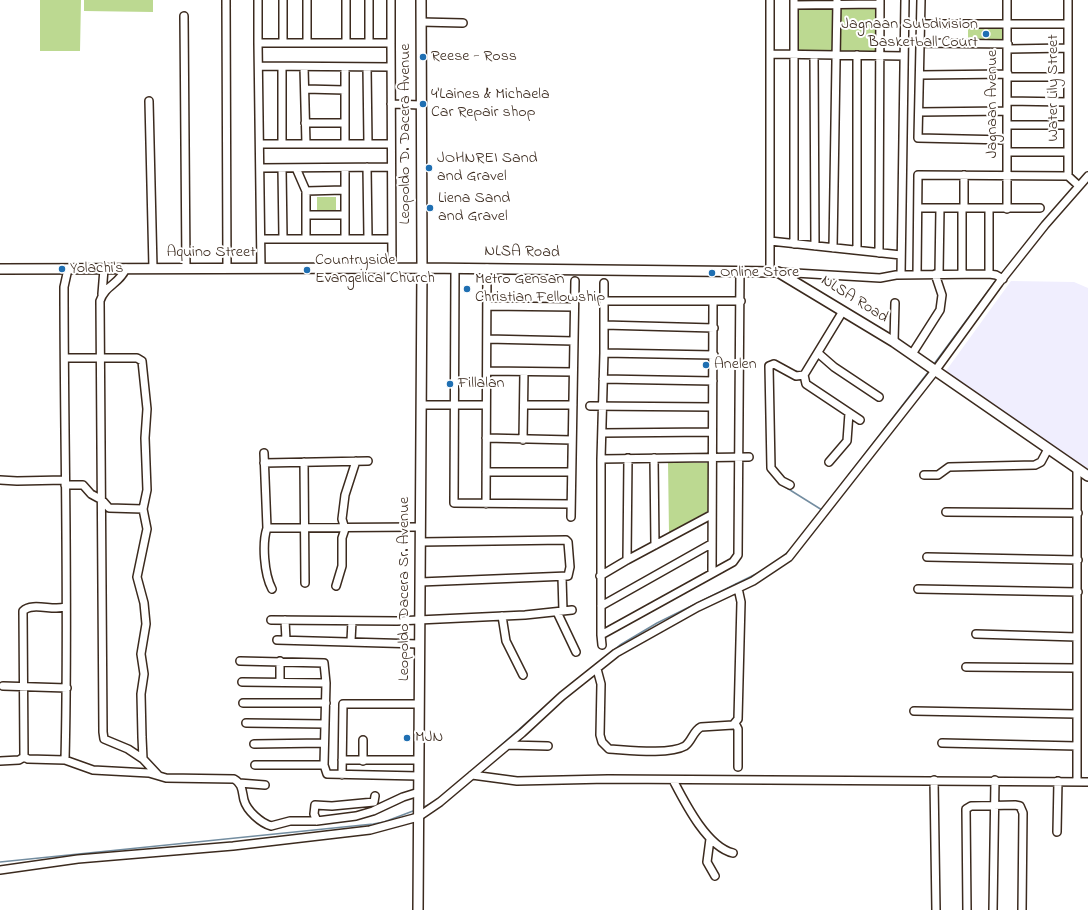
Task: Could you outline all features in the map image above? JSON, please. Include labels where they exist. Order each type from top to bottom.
[{"type":"main road","name":"Leopoldo D. Dacera Avenue","points":[[421,0],[422,268]]},
{"type":"main road","name":"Aquino Street","points":[[0,269],[422,268]]},
{"type":"main road","name":"NLSA Road","points":[[422,268],[774,271],[894,342],[1088,476]]},
{"type":"main road","name":"Leopoldo Dacera Sr. Avenue","points":[[418,910],[422,268]]},
{"type":"street","points":[[224,0],[227,268]]},
{"type":"street","points":[[258,0],[261,268]]},
{"type":"street","points":[[283,0],[283,43]]},
{"type":"street","points":[[307,0],[307,43]]},
{"type":"street","points":[[346,0],[346,43]]},
{"type":"street","points":[[369,0],[369,43]]},
{"type":"street","points":[[391,0],[392,268]]},
{"type":"street","points":[[770,0],[770,241],[774,271],[880,278],[901,275],[937,274],[997,276]]},
{"type":"street","points":[[901,275],[905,0]]},
{"type":"street","points":[[921,0],[919,139],[1007,140]]},
{"type":"street","name":"Jagnaan Avenue","points":[[1007,0],[1007,209]]},
{"type":"street","name":"Water Lily Street","points":[[1068,0],[1068,176]]},
{"type":"street","points":[[794,244],[794,2],[880,2],[879,253]]},
{"type":"street","points":[[833,248],[837,2]]},
{"type":"street","points":[[184,16],[186,268]]},
{"type":"street","points":[[421,22],[462,23]]},
{"type":"street","points":[[921,24],[1068,24]]},
{"type":"street","points":[[258,43],[391,43]]},
{"type":"street","points":[[921,43],[1067,48]]},
{"type":"street","points":[[770,54],[904,56]]},
{"type":"street","points":[[814,55],[815,246]]},
{"type":"street","points":[[857,55],[857,250]]},
{"type":"street","points":[[259,66],[391,67]]},
{"type":"street","points":[[345,66],[345,144]]},
{"type":"street","points":[[282,67],[282,144]]},
{"type":"street","points":[[304,67],[306,144]]},
{"type":"street","points":[[367,67],[368,144]]},
{"type":"street","points":[[920,75],[1068,77]]},
{"type":"street","points":[[305,90],[345,90]]},
{"type":"street","points":[[149,101],[153,268]]},
{"type":"street","points":[[1007,101],[1068,102]]},
{"type":"street","points":[[391,104],[421,105]]},
{"type":"street","points":[[919,112],[1007,111]]},
{"type":"street","points":[[305,122],[345,123]]},
{"type":"street","points":[[1007,124],[1068,125]]},
{"type":"street","points":[[260,144],[391,144]]},
{"type":"street","points":[[1007,152],[1068,152]]},
{"type":"street","points":[[367,167],[368,238]]},
{"type":"street","points":[[260,168],[391,167]]},
{"type":"street","points":[[282,168],[283,238]]},
{"type":"street","points":[[296,168],[306,191],[306,238]]},
{"type":"street","points":[[345,168],[345,238]]},
{"type":"street","points":[[917,275],[918,175],[1068,176],[1079,186]]},
{"type":"street","points":[[962,274],[964,175]]},
{"type":"street","points":[[0,870],[78,860],[233,846],[370,830],[418,816],[440,802],[508,745],[548,708],[630,644],[767,573],[789,557],[932,369],[997,276],[1046,225],[1088,176]]},
{"type":"street","points":[[306,191],[344,190]]},
{"type":"street","points":[[918,208],[1040,208]]},
{"type":"street","points":[[912,354],[940,310],[942,304],[942,295],[937,274],[940,208]]},
{"type":"street","points":[[989,208],[997,276]]},
{"type":"street","points":[[306,215],[345,215]]},
{"type":"street","points":[[261,239],[391,239]]},
{"type":"street","points":[[770,241],[901,255]]},
{"type":"street","points":[[102,294],[109,286],[120,280],[126,268]]},
{"type":"street","points":[[455,268],[454,503],[571,504]]},
{"type":"street","points":[[486,504],[487,268]]},
{"type":"street","points":[[65,760],[67,688],[65,482],[66,358],[64,287],[68,269]]},
{"type":"street","points":[[104,269],[100,301],[99,331],[101,358],[103,736],[108,741],[128,749],[143,759],[158,775]]},
{"type":"street","points":[[601,635],[733,562],[738,555],[741,301],[740,270]]},
{"type":"street","points":[[571,517],[574,281]]},
{"type":"street","points":[[602,645],[600,576],[601,406],[604,353],[604,283]]},
{"type":"street","points":[[604,301],[741,301]]},
{"type":"street","points":[[712,573],[711,515],[714,355],[713,302]]},
{"type":"street","points":[[894,342],[895,303]]},
{"type":"street","points":[[487,306],[574,307]]},
{"type":"street","points":[[843,311],[804,375],[806,384],[860,420]]},
{"type":"street","points":[[604,325],[714,328]]},
{"type":"street","points":[[487,339],[574,341]]},
{"type":"street","points":[[604,353],[714,355]]},
{"type":"street","points":[[818,353],[834,367],[879,397]]},
{"type":"street","points":[[66,358],[137,358],[143,364],[147,409],[145,438],[146,490],[143,509],[147,529],[137,577],[144,603],[146,624],[141,654],[144,674],[141,694],[143,759]]},
{"type":"street","points":[[790,485],[782,481],[771,468],[769,366],[774,364],[796,376],[804,375]]},
{"type":"street","points":[[486,371],[573,372]]},
{"type":"street","points":[[524,372],[524,440]]},
{"type":"street","points":[[603,379],[713,381]]},
{"type":"street","points":[[421,405],[486,405]]},
{"type":"street","points":[[524,405],[572,405]]},
{"type":"street","points":[[590,406],[712,407]]},
{"type":"street","points":[[830,462],[847,441],[849,413]]},
{"type":"street","points":[[602,433],[712,432]]},
{"type":"street","points":[[486,438],[572,440]]},
{"type":"street","points":[[924,475],[938,475],[949,467],[1036,465],[1041,462],[1048,449]]},
{"type":"street","points":[[264,453],[267,528],[265,540],[265,567],[272,589]]},
{"type":"street","points":[[601,459],[749,457]]},
{"type":"street","points":[[627,560],[628,458]]},
{"type":"street","points":[[654,458],[655,545]]},
{"type":"street","points":[[336,586],[342,566],[342,538],[345,528],[342,519],[345,495],[356,461]]},
{"type":"street","points":[[264,463],[368,461]]},
{"type":"street","points":[[304,462],[305,583]]},
{"type":"street","points":[[1077,469],[1077,781]]},
{"type":"street","points":[[486,472],[572,472]]},
{"type":"street","points":[[0,480],[83,484],[91,494],[102,500],[109,508],[143,509]]},
{"type":"street","points":[[946,512],[1078,514]]},
{"type":"street","points":[[600,576],[711,515]]},
{"type":"street","points":[[267,528],[420,527]]},
{"type":"street","points":[[420,542],[566,540],[569,545],[570,574],[562,577],[420,582]]},
{"type":"street","points":[[601,606],[711,544]]},
{"type":"street","points":[[927,557],[1078,560]]},
{"type":"street","points":[[562,577],[560,611],[576,652]]},
{"type":"street","points":[[597,669],[601,684],[600,734],[602,742],[609,750],[658,750],[676,748],[686,745],[701,727],[730,726],[735,723],[738,718],[741,602],[738,588]]},
{"type":"street","points":[[918,590],[1078,592]]},
{"type":"street","points":[[24,757],[23,611],[30,608],[56,609],[66,607]]},
{"type":"street","points":[[271,620],[420,620],[502,616],[572,610]]},
{"type":"street","points":[[502,616],[506,641],[523,674]]},
{"type":"street","points":[[285,620],[286,640]]},
{"type":"street","points":[[351,641],[352,621]]},
{"type":"street","points":[[976,634],[1077,637]]},
{"type":"street","points":[[277,640],[420,644]]},
{"type":"street","points":[[240,661],[322,662],[325,666],[326,683],[324,765],[327,774],[419,776]]},
{"type":"street","points":[[280,661],[280,682]]},
{"type":"street","points":[[966,667],[1076,668]]},
{"type":"street","points":[[242,682],[326,683]]},
{"type":"street","points":[[3,686],[23,688],[67,688]]},
{"type":"street","points":[[243,703],[326,703]]},
{"type":"street","points":[[342,775],[343,704],[419,704]]},
{"type":"street","points":[[914,712],[1077,714]]},
{"type":"street","points":[[246,723],[325,724]]},
{"type":"street","points":[[735,723],[738,729],[738,767]]},
{"type":"street","points":[[362,740],[363,761]]},
{"type":"street","points":[[254,744],[324,743]]},
{"type":"street","points":[[942,743],[1076,746]]},
{"type":"street","points":[[508,745],[548,746]]},
{"type":"street","points":[[24,757],[30,760],[65,760],[93,770],[158,775],[172,778],[228,778],[239,783],[265,785]]},
{"type":"street","points":[[0,761],[20,760],[24,757]]},
{"type":"street","points":[[342,760],[419,760]]},
{"type":"street","points":[[255,765],[324,765]]},
{"type":"street","points":[[472,775],[517,780],[995,780],[1088,782]]},
{"type":"street","points":[[673,780],[687,806],[710,839],[720,848],[733,853]]},
{"type":"street","points":[[934,780],[936,910]]},
{"type":"street","points":[[993,910],[995,780]]},
{"type":"street","points":[[1057,832],[1058,781]]},
{"type":"street","points":[[239,783],[246,806],[269,826],[290,821],[317,821],[356,816],[373,811],[403,797],[419,792]]},
{"type":"street","points":[[317,821],[314,814],[315,805],[332,806],[374,802],[375,796]]},
{"type":"street","points":[[967,910],[966,809],[971,806],[994,805],[1018,805],[1022,809],[1022,910]]},
{"type":"street","points":[[710,839],[707,862],[715,876]]},
{"type":"shaded area","points":[[1011,281],[1074,282],[1088,288],[1088,474],[943,375]]},
{"type":"green space","points":[[40,0],[81,0],[80,51],[40,51]]},
{"type":"green space","points":[[84,0],[153,0],[153,12],[84,11]]},
{"type":"green space","points":[[797,8],[876,8],[876,51],[797,51]]},
{"type":"green space","name":"Jagnaan Subdivision Basketball Court","points":[[968,29],[1004,29],[1004,40],[968,40]]},
{"type":"green space","points":[[317,197],[336,197],[336,211],[317,211]]},
{"type":"green space","points":[[668,462],[709,463],[708,511],[669,533]]},
{"type":"waterway","points":[[1006,269],[1041,225]]},
{"type":"waterway","points":[[934,364],[997,279]]},
{"type":"waterway","points":[[847,477],[929,371]]},
{"type":"waterway","points":[[782,485],[822,510]]},
{"type":"waterway","points":[[779,560],[792,548]]},
{"type":"waterway","points":[[581,676],[620,645],[657,623],[762,571]]},
{"type":"waterway","points":[[475,768],[557,696]]},
{"type":"waterway","points":[[424,807],[434,802]]},
{"type":"waterway","points":[[0,862],[373,824],[384,822],[413,811]]},
{"type":"place","name":"Jagnaan Subdivision Basketball Court","points":[[986,34]]},
{"type":"place","name":"Reese - Ross","points":[[423,57]]},
{"type":"place","name":"4'Laines & Michaela Car Repair shop","points":[[423,104]]},
{"type":"place","name":"JOHNREI Sand and Gravel","points":[[429,168]]},
{"type":"place","name":"Liena Sand and Gravel","points":[[430,208]]},
{"type":"place","name":"Yolachi's","points":[[62,269]]},
{"type":"place","name":"Countryside Evangelical Church","points":[[307,270]]},
{"type":"place","name":"Online Store","points":[[712,273]]},
{"type":"place","name":"Metro Gensan Christian Fellowship","points":[[467,289]]},
{"type":"place","name":"Anelen","points":[[706,365]]},
{"type":"place","name":"Fillalan","points":[[450,384]]},
{"type":"place","name":"MJN","points":[[407,738]]}]
